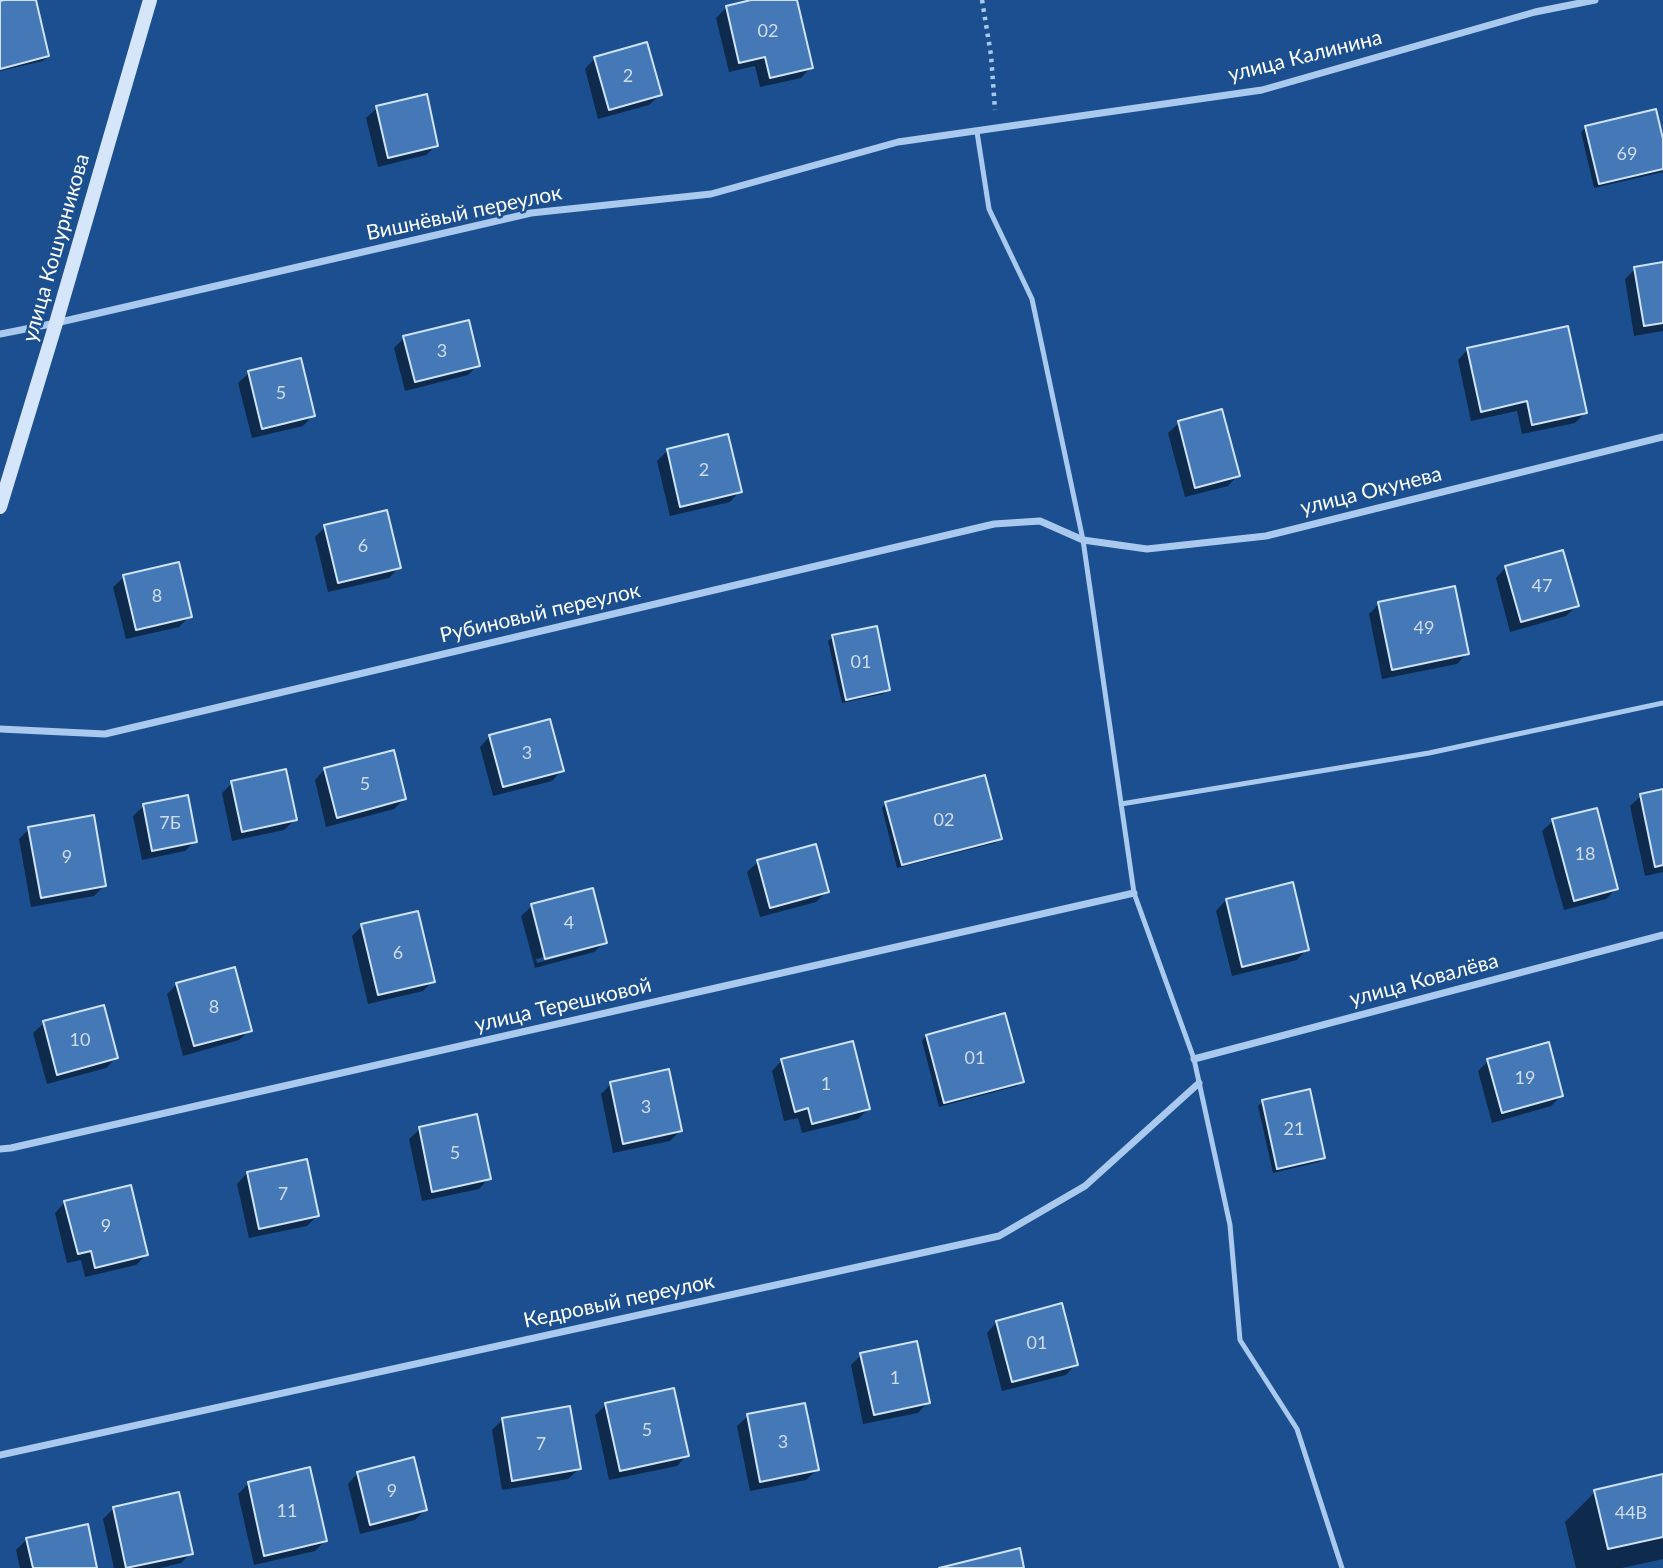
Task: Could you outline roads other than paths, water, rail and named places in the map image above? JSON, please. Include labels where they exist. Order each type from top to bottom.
[{"type":"main road","name":"улица Кошурникова","points":[[0,507],[150,0]]},
{"type":"street","name":"улица Калинина","points":[[977,132],[1262,90],[1535,12],[1595,0]]},
{"type":"street","name":"Вишнёвый переулок","points":[[0,334],[531,213],[711,194],[898,142],[977,132]]},
{"type":"street","name":"улица Окунева","points":[[1083,540],[1147,549],[1266,536],[1663,437]]},
{"type":"street","name":"Рубиновый переулок","points":[[0,729],[104,734],[993,524],[1040,521],[1083,540]]},
{"type":"street","name":"улица Терешковой","points":[[0,1149],[1134,892]]},
{"type":"street","name":"улица Ковалёва","points":[[1194,1059],[1663,935]]},
{"type":"street","name":"Кедровый переулок","points":[[0,1455],[999,1236],[1085,1186],[1199,1083]]},
{"type":"lane","points":[[977,132],[989,209],[1032,299],[1083,540],[1134,892],[1194,1059],[1230,1225],[1240,1340],[1297,1429],[1342,1568]]},
{"type":"lane","points":[[1121,804],[1429,752],[1663,703]]}]
